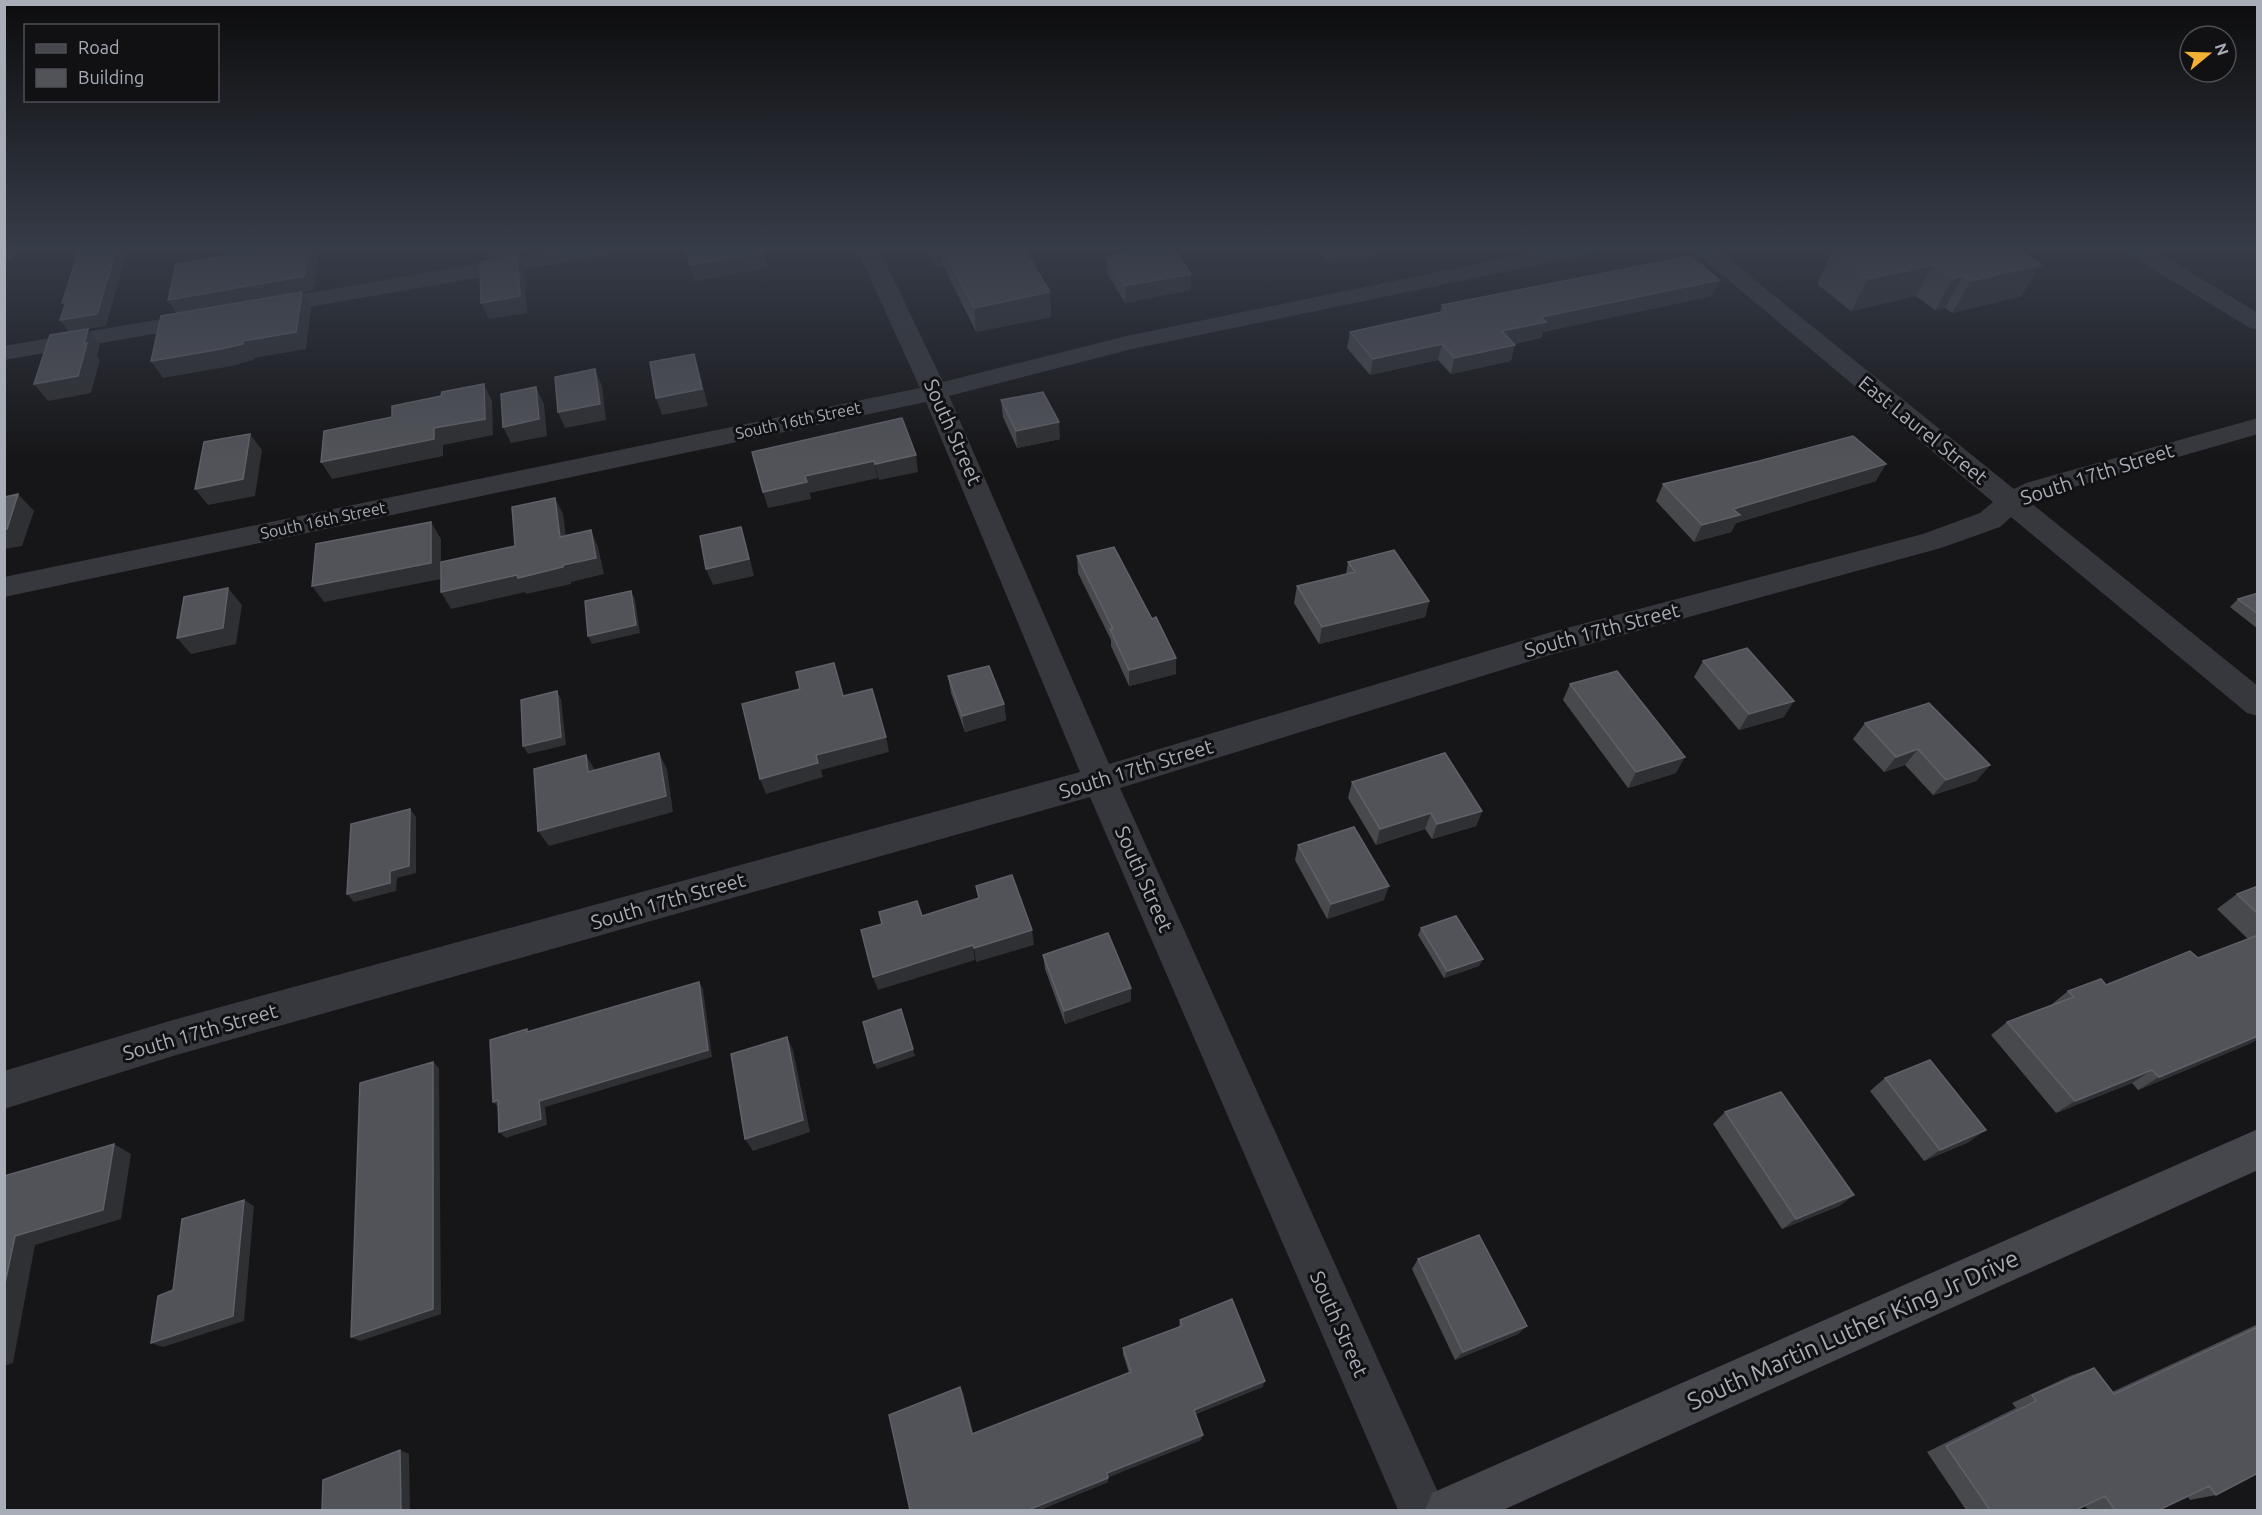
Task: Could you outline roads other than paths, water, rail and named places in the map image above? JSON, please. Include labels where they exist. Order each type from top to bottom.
[{"type":"street","points":[[4,353],[210,318]]},
{"type":"street","name":"South Street","points":[[900,318],[935,392],[1101,780],[1422,1510]]},
{"type":"street","name":"South 16th Street","points":[[4,587],[935,392],[1131,342],[1249,318]]},
{"type":"street","name":"East Laurel Street","points":[[1786,318],[2258,704]]},
{"type":"street","name":"South 17th Street","points":[[4,1090],[185,1035],[1101,780],[1548,644],[1931,541],[1990,520],[2011,502],[2036,489],[2258,426]]},
{"type":"street","name":"South Martin Luther King Jr Drive","points":[[1449,1510],[2258,1149]]}]
